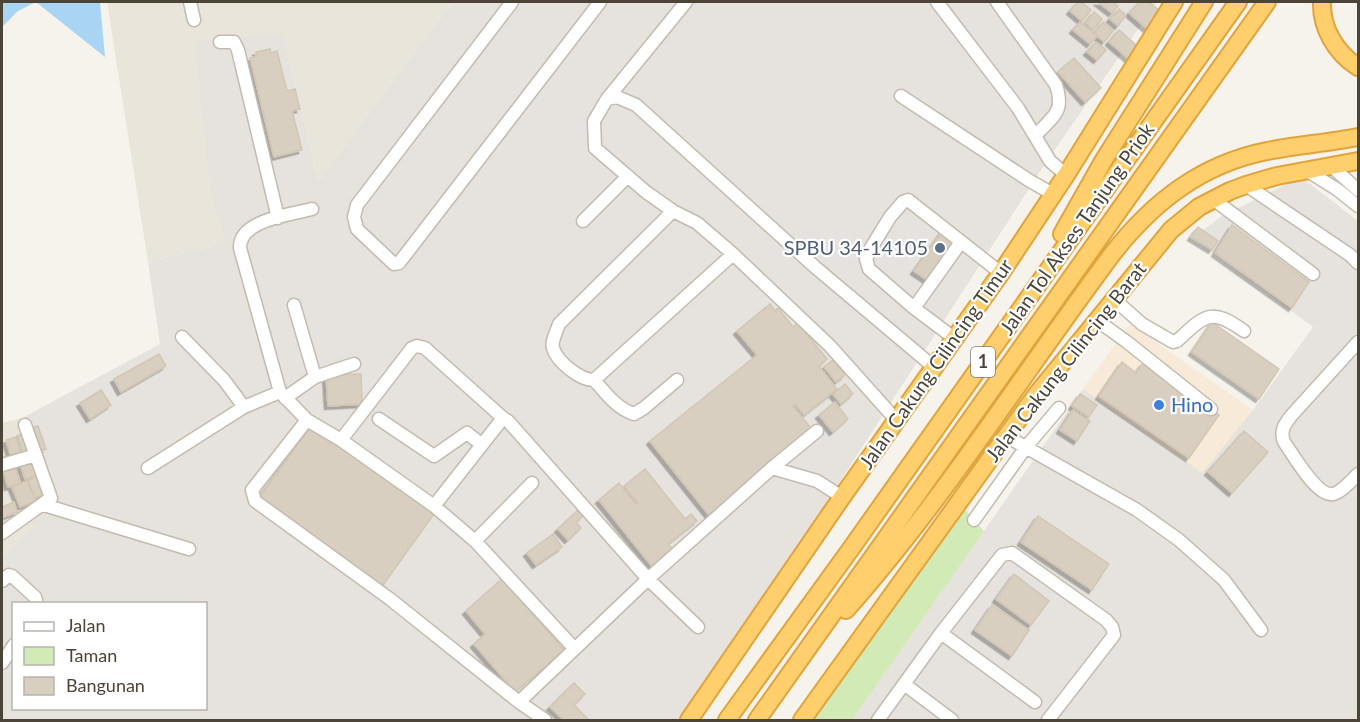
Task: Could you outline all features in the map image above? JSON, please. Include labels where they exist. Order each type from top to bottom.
[{"type":"highway","name":"Jalan Cakung Cilincing Timur","points":[[689,720],[1001,273],[1066,175],[1174,2]]},
{"type":"highway","points":[[1031,294],[1105,158],[1204,2]]},
{"type":"highway","name":"Jalan Tol Akses Tanjung Priok","points":[[727,720],[857,541],[1238,2]]},
{"type":"highway","name":"Jalan Tol Akses Tanjung Priok","points":[[757,720],[1267,2]]},
{"type":"highway","points":[[1322,2],[1323,18],[1330,38],[1346,57],[1359,67]]},
{"type":"highway","points":[[796,665],[861,594],[924,516],[1113,253],[1153,208],[1186,183],[1226,163],[1268,151],[1359,137]]},
{"type":"highway","name":"Jalan Cakung Cilincing Barat","points":[[806,719],[1052,374],[1172,230],[1213,199],[1246,185],[1277,176],[1359,161]]},
{"type":"street","points":[[190,2],[194,20]]},
{"type":"street","points":[[512,2],[357,205],[354,217],[357,229],[394,264],[399,263],[600,2]]},
{"type":"street","points":[[686,2],[607,99],[594,121],[595,148],[645,192],[697,224],[732,254],[830,346],[897,421]]},
{"type":"street","points":[[937,2],[1018,108],[1050,161],[1066,175]]},
{"type":"street","points":[[997,2],[1056,85],[1060,98],[1059,110],[1035,136]]},
{"type":"street","points":[[220,42],[234,42],[238,50],[278,218]]},
{"type":"street","points":[[901,96],[1053,194]]},
{"type":"street","points":[[607,99],[617,97],[636,105],[814,267],[935,368]]},
{"type":"street","points":[[1331,165],[1359,190]]},
{"type":"street","points":[[1306,170],[1359,206]]},
{"type":"street","points":[[583,221],[628,176]]},
{"type":"street","points":[[1246,185],[1359,263]]},
{"type":"street","points":[[1213,199],[1312,274]]},
{"type":"street","points":[[954,338],[914,308],[869,268],[866,259],[890,217],[903,202],[908,200],[1001,273]]},
{"type":"street","points":[[312,209],[260,223],[246,231],[240,239],[240,248],[283,395],[307,420],[341,440],[434,506],[475,541],[574,648]]},
{"type":"street","points":[[673,211],[559,324],[552,342],[553,350],[573,374],[586,380],[594,380],[732,254]]},
{"type":"street","points":[[914,308],[961,242]]},
{"type":"street","points":[[1115,300],[1142,324],[1173,342],[1200,320],[1209,316],[1231,321],[1244,331]]},
{"type":"street","points":[[294,305],[315,376]]},
{"type":"street","points":[[1098,321],[1211,409]]},
{"type":"street","points":[[182,338],[224,380],[244,407]]},
{"type":"street","points":[[1359,342],[1291,416],[1283,427],[1282,435],[1284,442],[1316,487],[1326,494],[1336,494],[1359,474]]},
{"type":"street","points":[[341,440],[412,348],[417,346],[425,348],[508,421],[648,579],[698,627]]},
{"type":"street","points":[[148,468],[244,407],[283,395],[315,376],[354,364]]},
{"type":"street","points":[[594,380],[614,402],[634,414],[677,380]]},
{"type":"street","points":[[974,520],[1026,447],[1059,408]]},
{"type":"street","points":[[434,506],[503,418]]},
{"type":"street","points":[[379,419],[434,456],[467,433],[481,444]]},
{"type":"street","points":[[307,420],[252,490],[255,501],[390,598],[519,702],[545,720]]},
{"type":"street","points":[[2,533],[51,498],[25,424]]},
{"type":"street","points":[[519,702],[648,579],[772,468],[817,432]]},
{"type":"street","points":[[1006,436],[1137,510],[1179,540],[1224,580],[1261,630]]},
{"type":"street","points":[[2,465],[36,455]]},
{"type":"street","points":[[772,468],[817,481],[843,497]]},
{"type":"street","points":[[475,541],[532,483]]},
{"type":"street","points":[[44,505],[189,549]]},
{"type":"street","points":[[878,720],[941,633],[1002,555],[1012,553],[1106,620],[1114,634],[1048,720]]},
{"type":"street","points":[[2,581],[9,575],[12,576],[36,602]]},
{"type":"street","points":[[941,633],[1035,702]]},
{"type":"street","points":[[2,663],[12,648]]},
{"type":"street","points":[[904,684],[952,720]]},
{"type":"shaded area","points":[[107,2],[452,2],[318,184],[283,34],[226,243],[148,262]]},
{"type":"shaded area","points":[[452,2],[1157,2],[1045,164],[686,720],[2,720],[2,555],[36,527],[23,505],[51,489],[31,454],[22,418],[160,344],[148,262],[226,243],[210,188],[195,41],[283,34],[318,183]]},
{"type":"shaded area","points":[[1305,180],[1358,221],[1358,720],[852,720],[1083,389],[1202,473],[1253,410],[1313,327],[1192,238],[1222,216],[1287,184]]},
{"type":"shaded area","points":[[1130,324],[1253,410],[1202,474],[1083,389]]},
{"type":"shaded area","points":[[22,418],[31,454],[51,489],[37,527],[2,555],[2,423]]},
{"type":"green space","points":[[959,503],[984,531],[852,720],[802,720]]},
{"type":"water","points":[[2,2],[36,2],[18,11],[2,27]]},
{"type":"water","points":[[36,2],[100,2],[105,57]]},
{"type":"building","points":[[1078,2],[1091,10],[1082,21],[1070,11]]},
{"type":"building","points":[[1098,2],[1113,2],[1118,6],[1112,13]]},
{"type":"building","points":[[1140,2],[1149,2],[1161,12],[1147,29],[1129,13]]},
{"type":"building","points":[[1119,9],[1126,15],[1118,26],[1110,19]]},
{"type":"building","points":[[1094,12],[1102,19],[1093,30],[1085,23]]},
{"type":"building","points":[[1080,22],[1097,36],[1090,44],[1073,30]]},
{"type":"building","points":[[1103,22],[1113,31],[1104,42],[1094,33]]},
{"type":"building","points":[[1119,30],[1142,50],[1132,62],[1109,42]]},
{"type":"building","points":[[1096,42],[1106,50],[1097,60],[1087,52]]},
{"type":"building","points":[[270,49],[271,53],[277,51],[287,91],[295,89],[300,109],[292,111],[302,150],[274,157],[250,58],[257,56],[256,52]]},
{"type":"building","points":[[1074,58],[1101,88],[1085,102],[1058,72]]},
{"type":"building","points":[[1232,225],[1309,282],[1292,308],[1215,253]]},
{"type":"building","points":[[1198,227],[1218,241],[1212,250],[1191,237]]},
{"type":"building","points":[[943,230],[958,241],[930,282],[914,271]]},
{"type":"building","points":[[770,304],[775,311],[778,308],[793,327],[798,323],[827,359],[819,366],[837,389],[804,415],[795,404],[793,406],[813,431],[709,515],[650,441],[757,355],[737,331]]},
{"type":"building","points":[[1212,322],[1279,369],[1259,399],[1192,352]]},
{"type":"building","points":[[159,354],[166,366],[121,392],[114,379]]},
{"type":"building","points":[[833,360],[845,375],[836,382],[824,367]]},
{"type":"building","name":"Hino","points":[[1122,362],[1136,373],[1143,363],[1219,415],[1189,458],[1099,396]]},
{"type":"building","points":[[361,374],[362,404],[328,406],[326,375]]},
{"type":"building","points":[[845,384],[853,394],[841,404],[833,394]]},
{"type":"building","points":[[101,390],[111,405],[90,419],[80,403]]},
{"type":"building","points":[[1080,394],[1097,405],[1089,417],[1072,406]]},
{"type":"building","points":[[835,402],[848,419],[833,432],[819,415]]},
{"type":"building","points":[[1073,410],[1090,421],[1077,441],[1060,430]]},
{"type":"building","points":[[312,425],[434,514],[381,588],[259,498]]},
{"type":"building","points":[[38,426],[46,449],[35,453],[27,429]]},
{"type":"building","points":[[1244,431],[1268,452],[1232,493],[1208,472]]},
{"type":"building","points":[[27,432],[34,453],[24,456],[17,436]]},
{"type":"building","points":[[16,437],[22,457],[12,460],[6,440]]},
{"type":"building","points":[[36,458],[41,473],[25,479],[20,464]]},
{"type":"building","points":[[15,466],[20,483],[8,487],[3,469]]},
{"type":"building","points":[[645,469],[685,519],[691,514],[697,521],[668,544],[675,552],[654,569],[599,500],[619,483],[636,504],[638,503],[624,486]]},
{"type":"building","points":[[41,474],[49,493],[35,498],[28,480]]},
{"type":"building","points":[[27,481],[36,501],[20,507],[12,487]]},
{"type":"building","points":[[14,502],[17,512],[2,518],[2,507]]},
{"type":"building","points":[[578,510],[583,516],[576,522],[581,528],[568,540],[558,529]]},
{"type":"building","points":[[1038,516],[1109,564],[1092,590],[1021,542]]},
{"type":"building","points":[[553,534],[562,547],[536,565],[527,553]]},
{"type":"building","points":[[1014,574],[1049,601],[1031,625],[996,599]]},
{"type":"building","points":[[503,578],[564,650],[515,692],[474,644],[485,634],[466,611]]},
{"type":"building","points":[[992,605],[1029,630],[1012,656],[975,630]]},
{"type":"building","points":[[574,683],[585,694],[574,705],[589,720],[564,720],[550,707]]},
{"type":"place","name":"SPBU 34-14105","points":[[940,248]]},
{"type":"place","name":"Hino","points":[[1159,405]]}]
